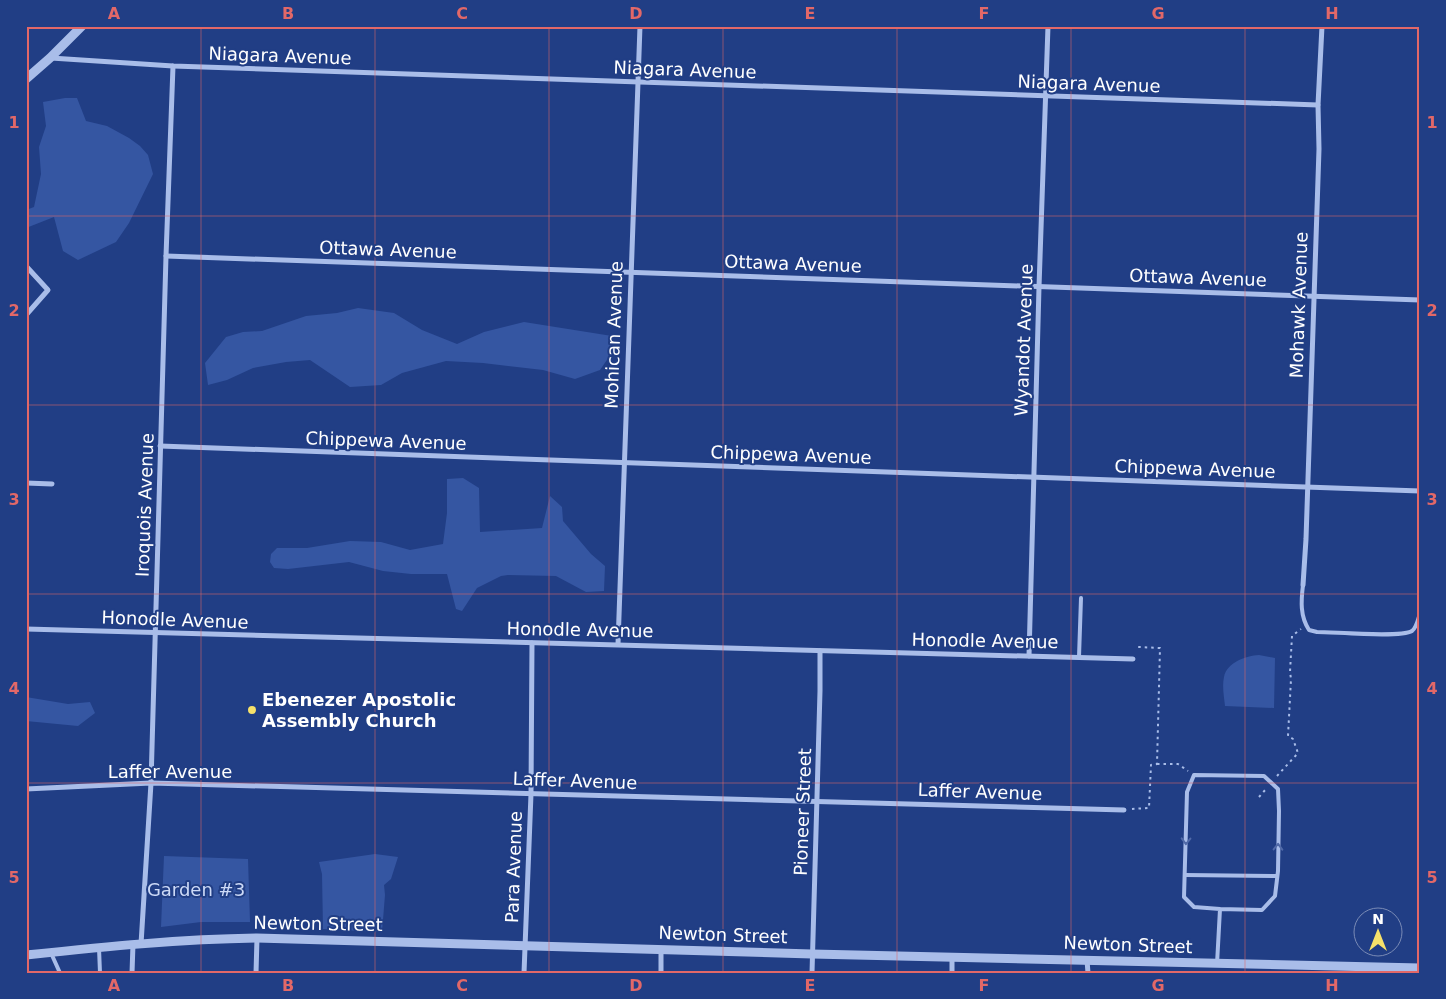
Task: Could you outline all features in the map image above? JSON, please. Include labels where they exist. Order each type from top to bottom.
[{"type":"street","points":[[26,79],[82,26]]},
{"type":"street","name":"Mohican Avenue","points":[[618,644],[640,26]]},
{"type":"street","name":"Wyandot Avenue","points":[[1029,656],[1048,26]]},
{"type":"street","name":"Mohawk Avenue","points":[[1303,585],[1322,26]]},
{"type":"street","name":"Niagara Avenue","points":[[50,58],[173,66],[1318,106]]},
{"type":"street","name":"Iroquois Avenue","points":[[132,973],[137,944],[151,783],[154,633],[173,66]]},
{"type":"street","name":"Ottawa Avenue","points":[[166,256],[1420,300]]},
{"type":"street","points":[[26,266],[48,290],[26,315]]},
{"type":"street","name":"Chippewa Avenue","points":[[160,446],[1420,491]]},
{"type":"street","points":[[26,483],[52,484]]},
{"type":"street","name":"Honodle Avenue","points":[[26,629],[1133,659]]},
{"type":"street","name":"Para Avenue","points":[[524,973],[530,794],[532,643]]},
{"type":"street","name":"Pioneer Street","points":[[812,973],[820,651]]},
{"type":"street","name":"Laffer Avenue","points":[[26,789],[151,783],[1124,810]]},
{"type":"street","points":[[256,973],[257,938]]},
{"type":"street","name":"Newton Street","points":[[26,955],[137,944],[257,938],[1087,960],[1222,967],[1420,968]]},
{"type":"street","points":[[661,973],[662,949]]},
{"type":"street","points":[[952,957],[952,973]]},
{"type":"street","points":[[1087,960],[1088,973]]},
{"type":"lane","points":[[1303,585],[1301,602],[1305,622],[1309,630],[1317,632],[1398,634],[1411,631],[1417,626],[1420,613]]},
{"type":"lane","points":[[1079,657],[1081,598]]},
{"type":"lane","points":[[1194,775],[1264,776],[1271,783],[1278,789],[1275,896],[1262,910],[1220,910],[1194,907],[1184,897],[1187,792],[1194,775]]},
{"type":"lane","points":[[1185,875],[1277,876]]},
{"type":"lane","points":[[1220,910],[1222,967]]},
{"type":"lane","points":[[99,948],[100,973]]},
{"type":"lane","points":[[51,953],[60,973]]},
{"type":"path","points":[[1259,797],[1298,753],[1293,739],[1288,736],[1292,636],[1306,625]]},
{"type":"path","points":[[1138,647],[1160,648],[1157,764]]},
{"type":"path","points":[[1136,808],[1149,808],[1151,765],[1178,764],[1194,775]]},
{"type":"green space","points":[[77,98],[86,121],[107,126],[140,146],[148,155],[153,174],[129,223],[116,242],[78,260],[63,251],[54,217],[26,228],[26,210],[34,207],[41,174],[39,147],[46,126],[43,102]]},
{"type":"green space","points":[[358,308],[394,313],[422,330],[457,344],[484,332],[524,322],[612,336],[611,354],[600,370],[575,379],[543,370],[446,361],[402,373],[381,385],[350,387],[310,360],[253,368],[227,380],[208,385],[205,363],[226,337],[243,332],[262,331],[306,316],[337,313]]},
{"type":"green space","points":[[463,478],[479,488],[480,532],[542,528],[550,496],[562,507],[563,521],[591,554],[605,566],[604,591],[586,592],[556,576],[508,575],[501,576],[477,588],[462,611],[456,609],[447,574],[411,574],[383,571],[349,562],[288,569],[274,568],[270,562],[271,554],[277,548],[307,548],[350,541],[381,542],[410,550],[443,544],[447,513],[447,479]]},
{"type":"green space","points":[[1259,655],[1275,658],[1274,708],[1225,706],[1223,684],[1229,667],[1248,657]]},
{"type":"green space","points":[[26,697],[68,704],[90,702],[95,713],[78,726],[26,721]]},
{"type":"green space","points":[[375,854],[398,857],[391,879],[384,885],[382,932],[323,929],[322,874],[319,862]]},
{"type":"green space","name":"Garden #3","points":[[164,856],[248,859],[250,922],[201,922],[161,927]]},
{"type":"place","name":"Ebenezer Apostolic Assembly Church","points":[[252,710]]}]
